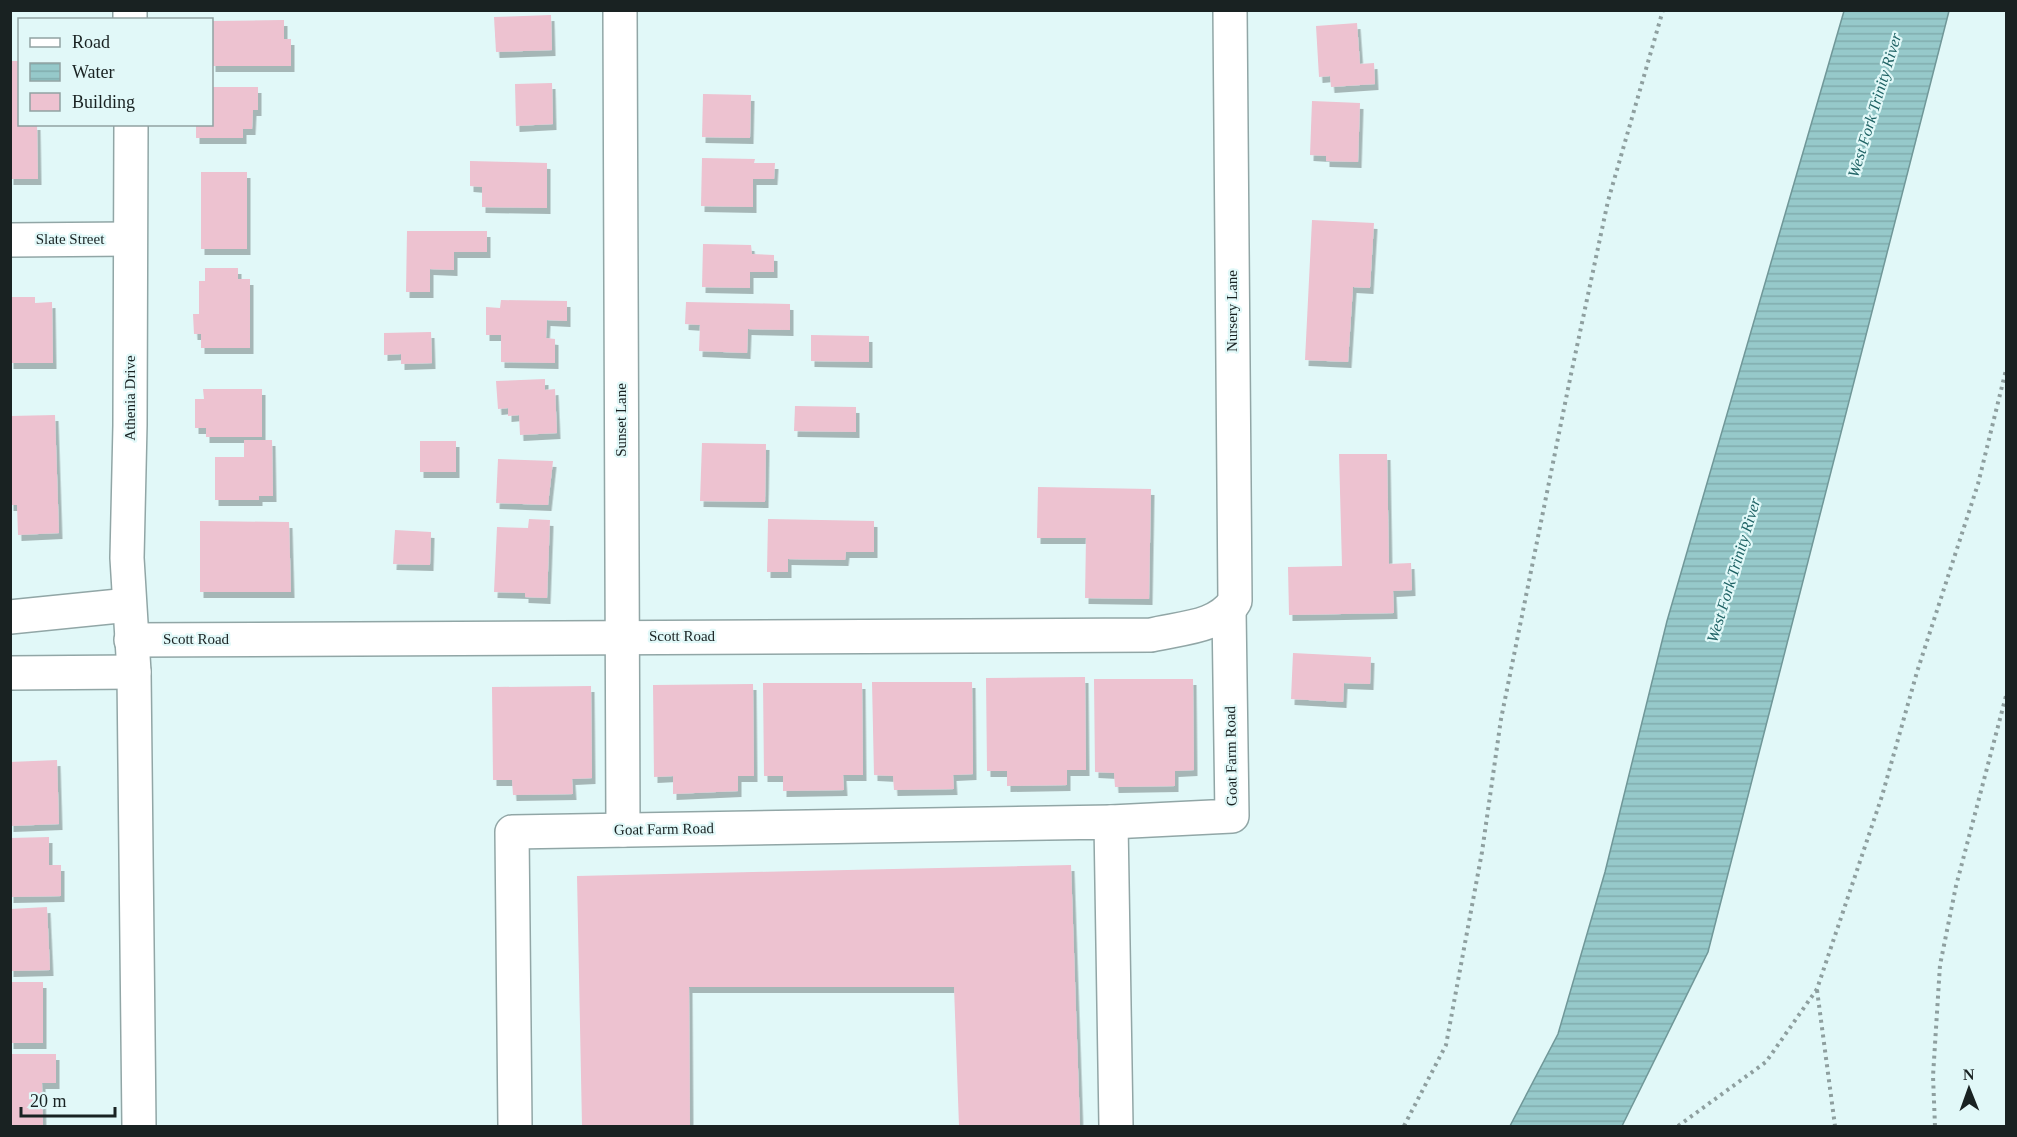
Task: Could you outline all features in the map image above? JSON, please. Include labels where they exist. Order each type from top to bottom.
[{"type":"street","name":"Sunset Lane","points":[[620,10],[623,830]]},
{"type":"street","name":"Nursery Lane","points":[[1229,610],[1234,601],[1230,10]]},
{"type":"street","name":"Athenia Drive","points":[[131,126],[127,558],[134,672],[139,1126]]},
{"type":"street","name":"Slate Street","points":[[10,240],[130,239]]},
{"type":"street","points":[[10,616],[129,605]]},
{"type":"street","name":"Scott Road","points":[[131,640],[1151,635],[1214,621],[1229,610]]},
{"type":"street","name":"Goat Farm Road","points":[[515,1126],[512,832],[1111,822],[1232,816],[1229,610]]},
{"type":"street","points":[[10,673],[134,672]]},
{"type":"street","points":[[1111,822],[1116,1126]]},
{"type":"path","points":[[1404,1126],[1446,1045],[1482,852],[1501,719],[1570,378],[1608,201],[1663,10]]},
{"type":"path","points":[[1678,1126],[1766,1062],[1817,989],[1882,796],[1917,672],[1978,484],[2007,370]]},
{"type":"path","points":[[1935,1126],[1933,1076],[1940,965],[1956,886],[2007,696]]},
{"type":"path","points":[[1817,989],[1834,1126]]},
{"type":"water","name":"West Fork Trinity River","points":[[1844,11],[1949,11],[1708,952],[1622,1126],[1510,1126],[1558,1034],[1605,872],[1667,621]]},
{"type":"building","points":[[551,15],[552,50],[496,52],[494,17]]},
{"type":"building","points":[[284,20],[284,39],[291,39],[291,66],[213,66],[213,21]]},
{"type":"building","points":[[1357,23],[1360,64],[1374,63],[1375,84],[1331,87],[1330,76],[1319,77],[1316,26]]},
{"type":"building","points":[[10,61],[18,61],[18,126],[37,126],[38,179],[10,179]]},
{"type":"building","points":[[552,83],[553,124],[516,126],[515,84]]},
{"type":"building","points":[[213,87],[258,87],[258,110],[253,110],[252,129],[243,129],[243,138],[196,138],[196,126],[213,126]]},
{"type":"building","points":[[703,94],[751,95],[750,138],[702,137]]},
{"type":"building","points":[[1312,101],[1360,103],[1358,162],[1326,161],[1326,156],[1310,155]]},
{"type":"building","points":[[702,158],[755,159],[754,163],[775,163],[774,179],[753,179],[753,207],[701,206]]},
{"type":"building","points":[[470,161],[547,163],[547,208],[482,207],[482,187],[470,186]]},
{"type":"building","points":[[201,172],[247,172],[247,249],[201,249]]},
{"type":"building","points":[[1312,220],[1374,223],[1370,288],[1353,287],[1348,362],[1305,360]]},
{"type":"building","points":[[407,231],[487,231],[487,252],[454,252],[454,270],[430,269],[430,292],[406,292]]},
{"type":"building","points":[[703,244],[751,245],[752,254],[774,255],[774,272],[750,272],[750,288],[702,287]]},
{"type":"building","points":[[205,268],[238,268],[238,279],[250,279],[250,348],[201,348],[201,334],[194,334],[193,314],[199,314],[199,281],[205,281]]},
{"type":"building","points":[[10,297],[35,297],[35,303],[52,302],[53,363],[10,363]]},
{"type":"building","points":[[501,300],[567,301],[567,321],[547,320],[546,338],[555,339],[555,363],[501,362],[501,335],[486,335],[486,307],[500,308]]},
{"type":"building","points":[[686,302],[790,304],[790,330],[748,329],[747,353],[699,351],[700,325],[685,324]]},
{"type":"building","points":[[431,332],[432,363],[401,364],[401,354],[384,355],[384,333]]},
{"type":"building","points":[[811,335],[869,336],[869,362],[811,361]]},
{"type":"building","points":[[545,379],[545,390],[555,389],[557,433],[520,435],[519,415],[508,416],[508,408],[498,409],[496,381]]},
{"type":"building","points":[[203,389],[262,389],[262,437],[206,437],[206,428],[195,428],[195,399],[204,399]]},
{"type":"building","points":[[795,406],[856,407],[856,432],[794,431]]},
{"type":"building","points":[[55,415],[59,533],[18,535],[17,505],[10,505],[10,416]]},
{"type":"building","points":[[244,440],[272,440],[273,496],[259,496],[259,500],[215,500],[215,457],[244,457]]},
{"type":"building","points":[[420,441],[456,441],[456,472],[420,472]]},
{"type":"building","points":[[702,443],[766,444],[765,502],[700,501]]},
{"type":"building","points":[[1339,454],[1387,454],[1389,564],[1411,563],[1412,590],[1393,591],[1394,613],[1289,615],[1288,567],[1342,566]]},
{"type":"building","points":[[498,459],[553,461],[548,505],[496,503]]},
{"type":"building","points":[[1038,487],[1151,489],[1149,599],[1085,598],[1086,538],[1037,538]]},
{"type":"building","points":[[529,519],[550,520],[547,598],[525,597],[525,593],[494,592],[497,527],[528,528]]},
{"type":"building","points":[[768,519],[874,521],[874,552],[846,552],[845,560],[788,559],[788,572],[767,572]]},
{"type":"building","points":[[200,521],[289,522],[291,592],[200,592]]},
{"type":"building","points":[[395,530],[431,532],[430,565],[393,564]]},
{"type":"building","points":[[1293,653],[1371,657],[1370,684],[1344,683],[1343,702],[1291,699]]},
{"type":"building","points":[[1085,677],[1086,770],[1067,770],[1067,785],[1007,786],[1007,771],[987,771],[986,678]]},
{"type":"building","points":[[1094,679],[1193,679],[1194,770],[1175,771],[1175,786],[1115,787],[1114,773],[1095,772]]},
{"type":"building","points":[[872,682],[972,682],[973,774],[953,775],[954,789],[894,790],[893,776],[874,775]]},
{"type":"building","points":[[763,683],[862,683],[863,775],[843,775],[844,790],[783,791],[783,776],[764,776]]},
{"type":"building","points":[[753,684],[754,776],[738,776],[738,791],[673,794],[673,776],[654,777],[653,685]]},
{"type":"building","points":[[591,686],[592,778],[572,779],[573,794],[513,795],[512,780],[493,780],[492,687]]},
{"type":"building","points":[[57,760],[59,824],[10,826],[10,762]]},
{"type":"building","points":[[49,837],[49,865],[61,865],[61,896],[10,897],[10,838]]},
{"type":"building","points":[[1071,865],[1080,1126],[959,1126],[954,987],[689,987],[690,1126],[582,1126],[577,876]]},
{"type":"building","points":[[47,907],[50,970],[10,971],[10,909]]},
{"type":"building","points":[[10,982],[43,982],[43,1043],[10,1043]]},
{"type":"building","points":[[10,1054],[56,1054],[56,1083],[42,1083],[43,1126],[10,1126]]}]
